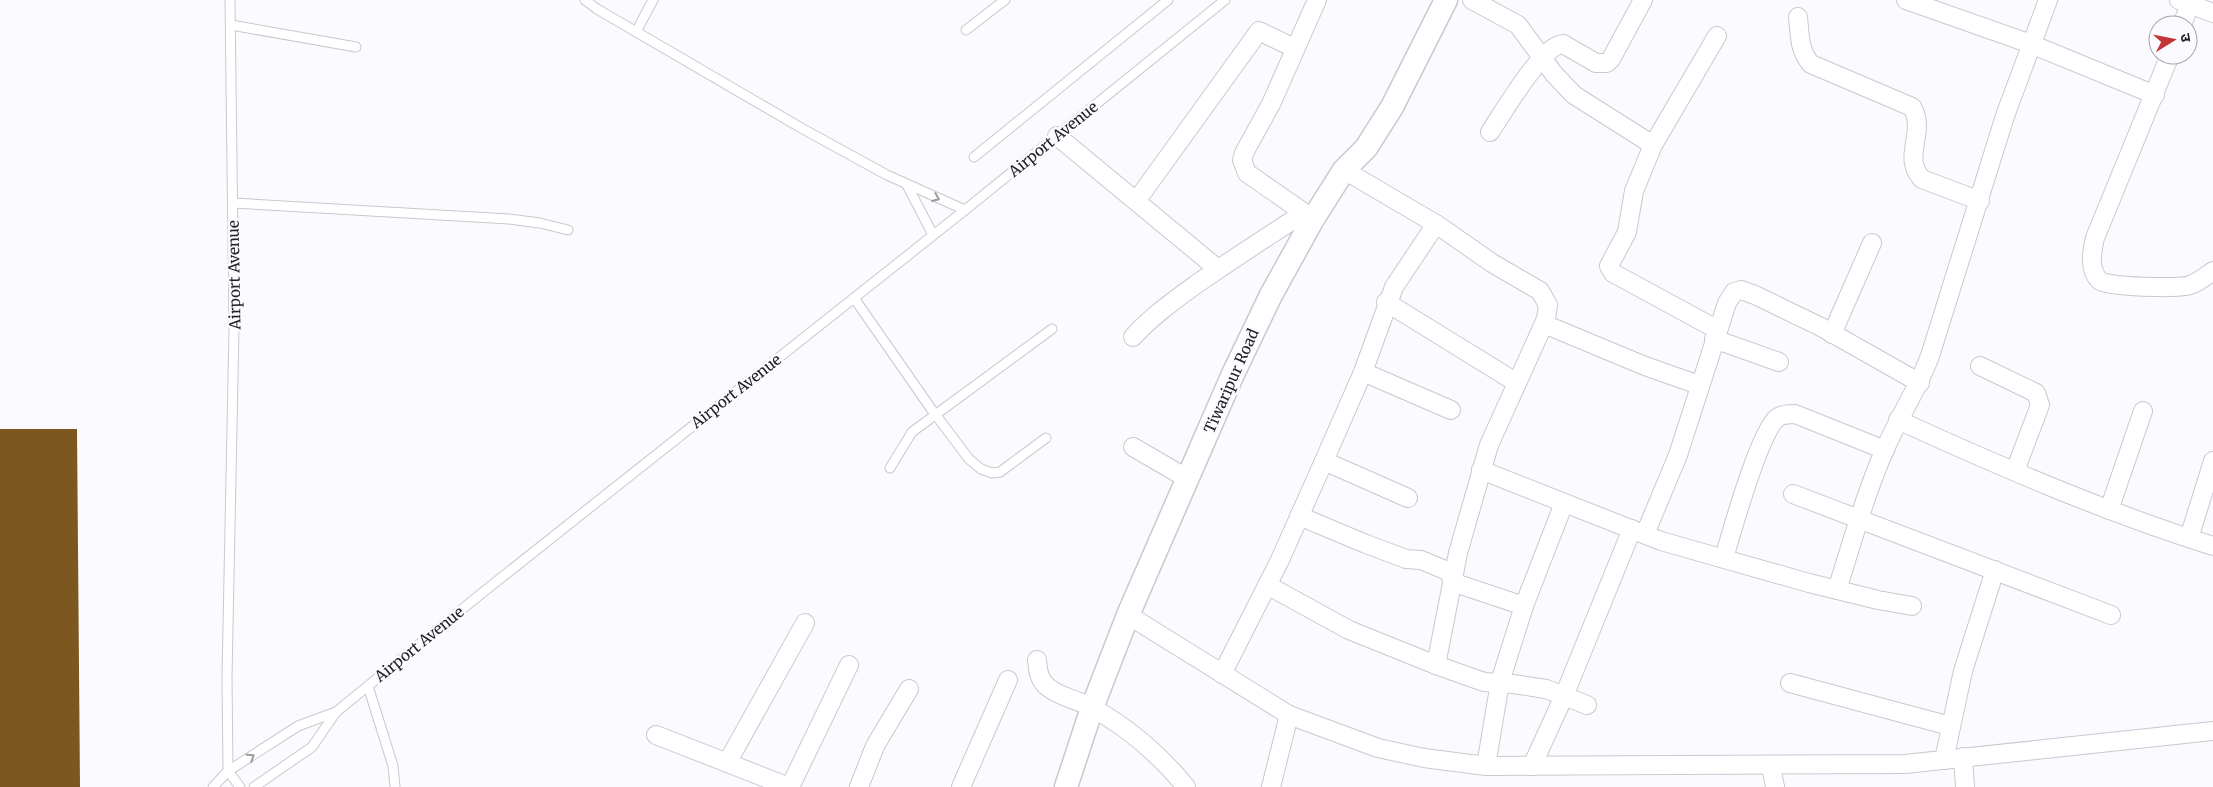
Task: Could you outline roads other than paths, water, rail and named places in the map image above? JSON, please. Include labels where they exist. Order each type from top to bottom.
[{"type":"street","points":[[1133,337],[1143,326],[1170,304],[1218,269],[1308,216],[1247,173],[1242,160],[1271,104],[1294,48],[1317,0]]},
{"type":"street","name":"Tiwaripur Road","points":[[1066,787],[1092,708],[1128,615],[1233,374],[1308,216],[1344,170],[1366,148],[1392,107],[1446,0]]},
{"type":"street","points":[[1472,0],[1518,25],[1554,74],[1574,95],[1653,144]]},
{"type":"street","points":[[1490,132],[1541,56],[1553,46],[1563,44],[1596,63],[1607,63],[1611,60],[1643,0]]},
{"type":"street","points":[[1906,0],[2031,44],[2155,95]]},
{"type":"street","points":[[1837,590],[1858,520],[1885,450],[1898,420],[1920,382],[1930,356],[2005,116],[2048,0]]},
{"type":"street","points":[[2183,15],[2184,2],[2213,13]]},
{"type":"street","points":[[1798,18],[1801,49],[1811,64],[1912,107],[1917,115],[1919,125],[1913,165],[1915,172],[1922,179],[1980,201]]},
{"type":"street","points":[[1136,200],[1259,30],[1294,48]]},
{"type":"street","points":[[1717,36],[1653,144],[1634,191],[1627,232],[1610,262],[1610,269],[1716,334],[1779,362]]},
{"type":"street","points":[[2166,65],[2095,238],[2092,250],[2094,274],[2101,282],[2111,285],[2168,289],[2191,285],[2213,271]]},
{"type":"street","points":[[1057,136],[1218,269]]},
{"type":"street","points":[[1344,170],[1436,224],[1492,263],[1540,291],[1548,305],[1544,324],[1489,445],[1481,470],[1458,553],[1436,665]]},
{"type":"street","points":[[1222,674],[1267,585],[1324,461],[1362,372],[1386,302],[1436,224]]},
{"type":"street","points":[[1832,334],[1872,243]]},
{"type":"street","points":[[1532,766],[1639,532],[1678,455],[1716,334],[1730,296],[1734,292],[1741,290],[1755,295],[1920,382]]},
{"type":"street","points":[[1386,302],[1517,383]]},
{"type":"street","points":[[1544,324],[1645,366],[1699,384]]},
{"type":"street","points":[[1980,366],[2036,393],[2040,398],[2040,405],[2015,471]]},
{"type":"street","points":[[1362,372],[1451,410]]},
{"type":"street","points":[[2109,510],[2142,411]]},
{"type":"street","points":[[1724,558],[1753,465],[1776,418],[1783,415],[1796,414],[1885,450]]},
{"type":"street","points":[[1898,420],[2109,510],[2213,546]]},
{"type":"street","points":[[1133,447],[1188,478]]},
{"type":"street","points":[[1324,461],[1408,498]]},
{"type":"street","points":[[2189,538],[2213,461]]},
{"type":"street","points":[[1481,470],[1661,541],[1837,590],[1912,606]]},
{"type":"street","points":[[1793,494],[2111,615]]},
{"type":"street","points":[[1486,766],[1500,682],[1524,606],[1564,503]]},
{"type":"street","points":[[1299,516],[1406,559],[1421,560],[1450,572],[1452,582]]},
{"type":"street","points":[[1944,760],[1963,671],[1995,570]]},
{"type":"street","points":[[1452,582],[1524,606]]},
{"type":"street","points":[[1267,585],[1349,630],[1436,665],[1484,682],[1531,685],[1587,705]]},
{"type":"street","points":[[1128,615],[1289,715],[1378,748],[1424,758],[1486,766],[1905,764],[2213,731]]},
{"type":"street","points":[[727,764],[805,623]]},
{"type":"street","points":[[1037,660],[1038,674],[1049,688],[1092,708],[1130,733],[1172,770],[1186,787]]},
{"type":"street","points":[[656,735],[783,786],[849,665]]},
{"type":"street","points":[[961,787],[1008,680]]},
{"type":"street","points":[[1790,683],[1950,726]]},
{"type":"street","points":[[859,787],[875,746],[909,688]]},
{"type":"street","points":[[1271,787],[1289,715]]},
{"type":"street","points":[[1963,757],[1965,787]]},
{"type":"street","points":[[1771,766],[1775,787]]},
{"type":"lane","name":"Airport Avenue","points":[[228,771],[227,667],[234,328],[230,0]]},
{"type":"lane","points":[[585,0],[636,32],[804,129],[907,185],[965,210]]},
{"type":"lane","points":[[636,32],[653,0]]},
{"type":"lane","points":[[966,30],[1004,0]]},
{"type":"lane","points":[[974,156],[1168,0]]},
{"type":"lane","name":"Airport Avenue","points":[[254,787],[312,747],[336,712],[368,686],[934,235],[1224,0]]},
{"type":"lane","points":[[231,25],[356,47]]},
{"type":"lane","points":[[907,185],[934,235]]},
{"type":"lane","points":[[233,203],[509,219],[540,223],[568,230]]},
{"type":"lane","points":[[854,298],[934,414],[969,459],[981,468],[992,473],[1000,472],[1046,438]]},
{"type":"lane","points":[[890,468],[912,432],[1052,329]]},
{"type":"lane","points":[[368,686],[394,766],[395,787]]},
{"type":"lane","points":[[213,787],[228,771],[298,726],[336,712]]},
{"type":"lane","points":[[228,771],[240,787]]}]
